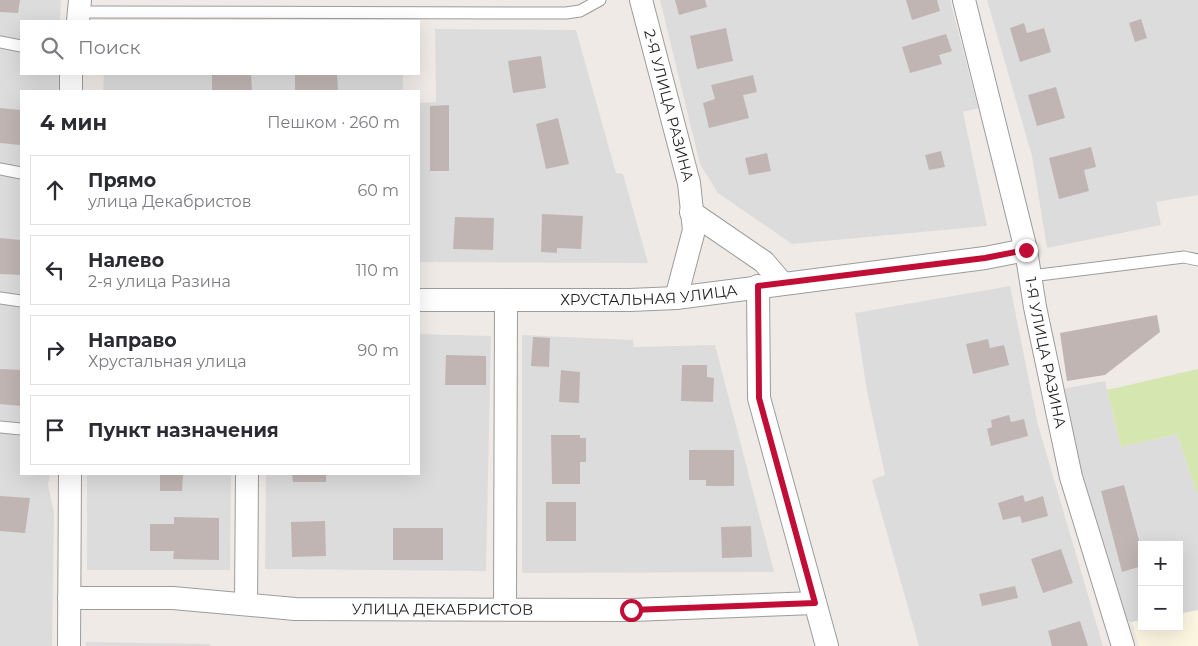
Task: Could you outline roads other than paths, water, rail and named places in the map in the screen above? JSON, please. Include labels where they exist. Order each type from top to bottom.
[{"type":"street","name":"2-Я УЛИЦА РАЗИНА","points":[[641,0],[687,175],[694,230],[676,298]]},
{"type":"street","name":"1-Я УЛИЦА РАЗИНА","points":[[964,0],[1026,250],[1035,308],[1071,477],[1123,646]]},
{"type":"street","points":[[71,75],[71,90]]},
{"type":"street","points":[[691,212],[764,262],[782,283]]},
{"type":"street","name":"ХРУСТАЛЬНАЯ УЛИЦА","points":[[420,300],[676,298],[985,258],[1026,250]]},
{"type":"street","points":[[758,286],[759,398],[827,646]]},
{"type":"street","points":[[505,609],[506,300]]},
{"type":"street","points":[[69,646],[70,475]]},
{"type":"street","points":[[246,604],[247,475]]},
{"type":"street","name":"УЛИЦА ДЕКАБРИСТОВ","points":[[69,598],[173,598],[295,608],[631,610],[815,603]]},
{"type":"lane","points":[[79,11],[566,13],[580,11],[600,0]]},
{"type":"lane","points":[[0,42],[20,46]]},
{"type":"lane","points":[[0,169],[20,173]]},
{"type":"lane","points":[[1031,276],[1184,257],[1198,260]]},
{"type":"lane","points":[[0,298],[20,300]]},
{"type":"lane","points":[[0,427],[20,429]]}]
